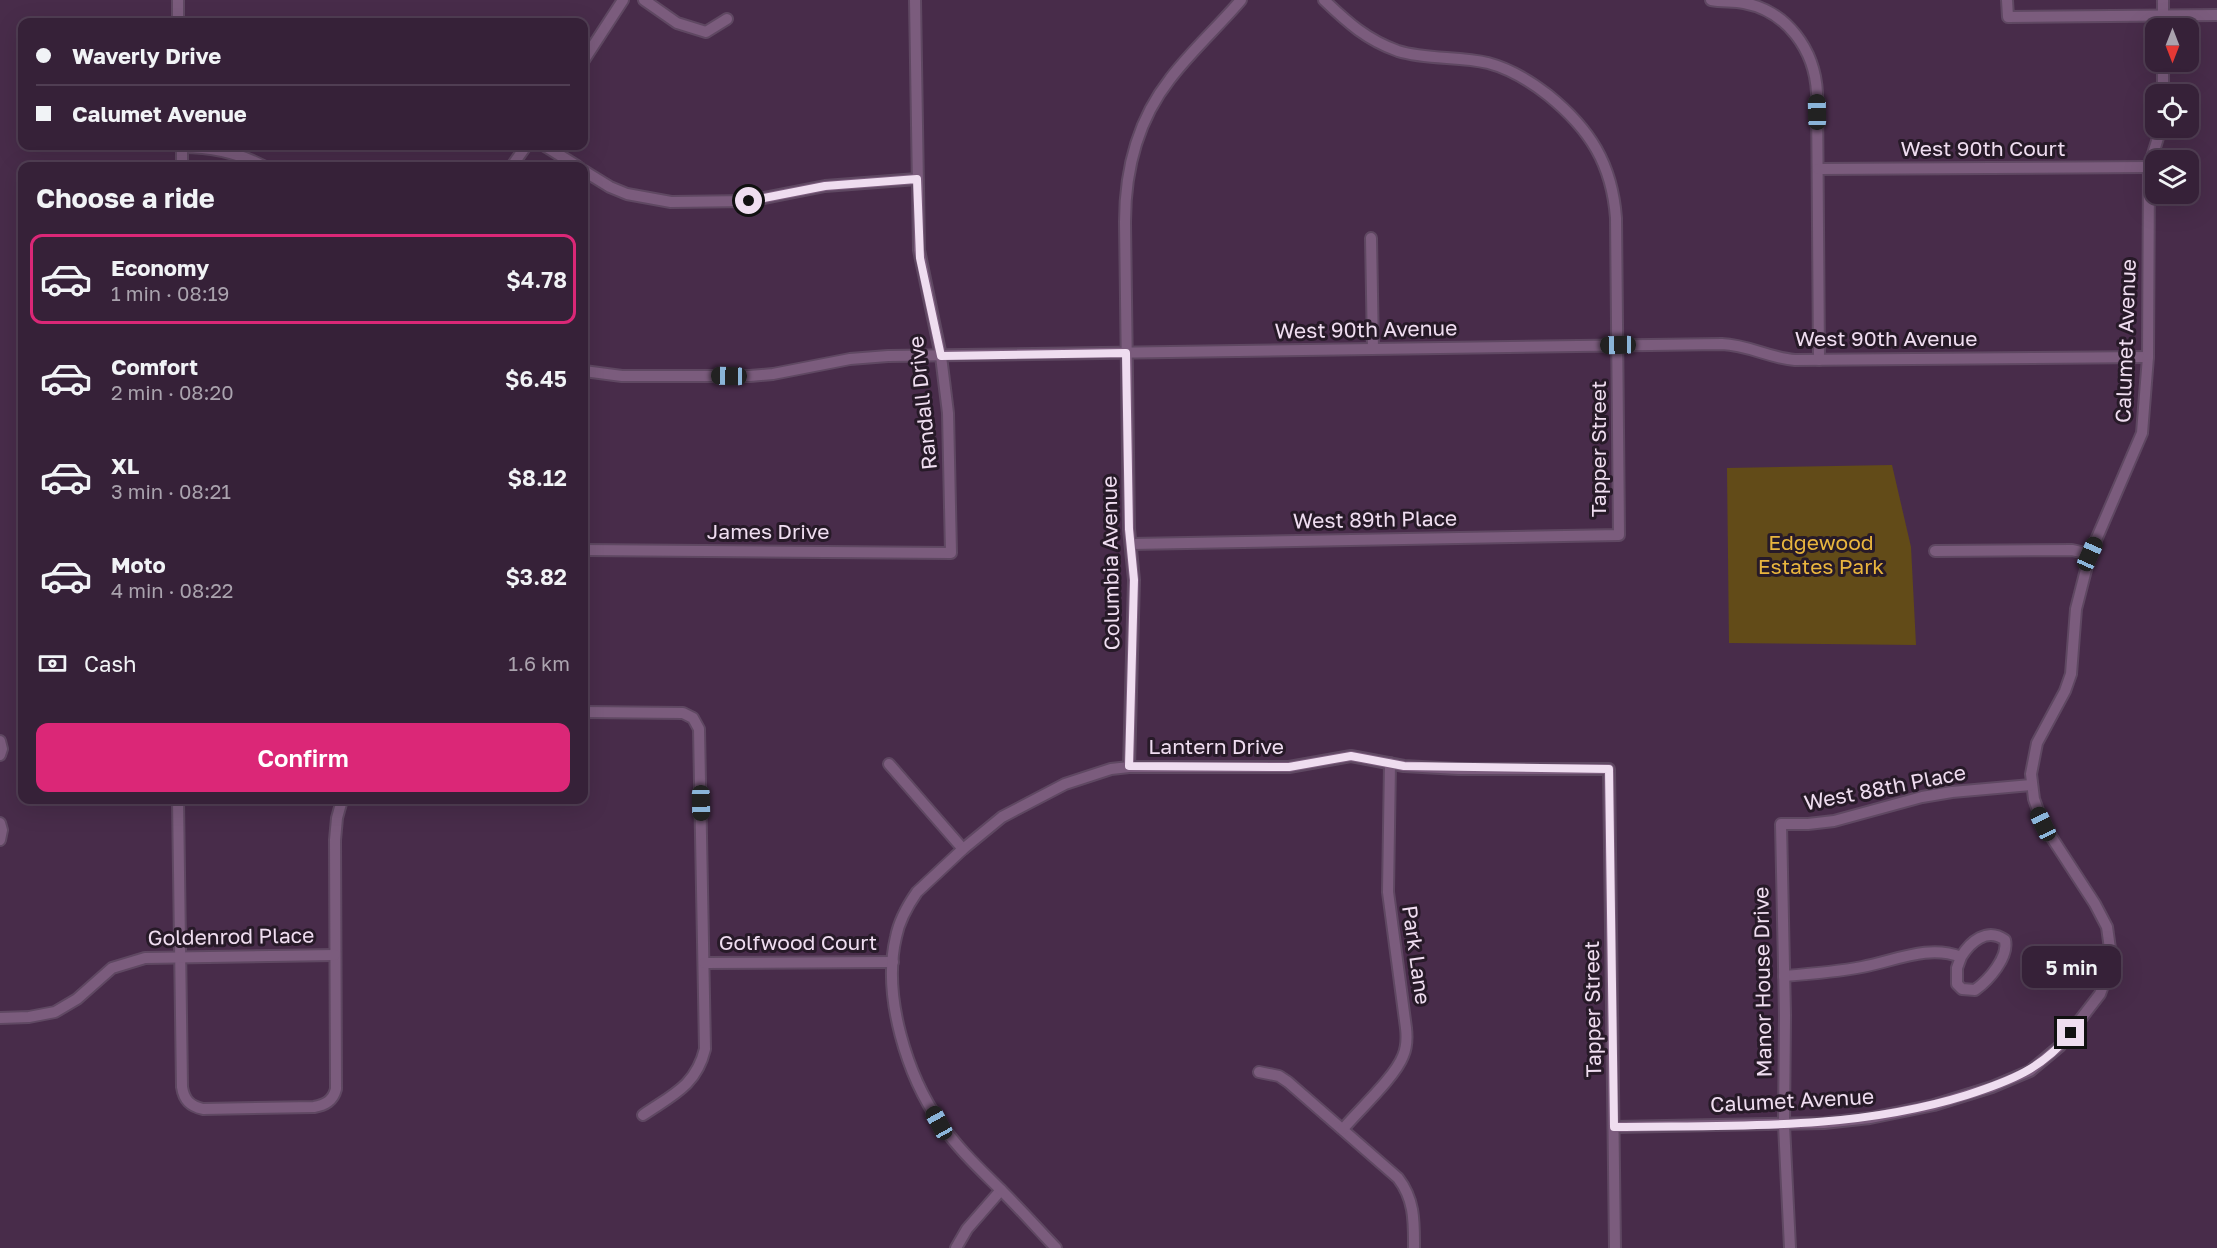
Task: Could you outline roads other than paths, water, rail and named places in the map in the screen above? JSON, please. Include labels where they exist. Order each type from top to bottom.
[{"type":"street","points":[[178,0],[178,18]]},
{"type":"street","points":[[588,54],[623,0]]},
{"type":"street","points":[[644,0],[677,23],[706,32],[727,19]]},
{"type":"street","name":"Randall Drive","points":[[915,0],[920,258],[941,356],[949,423],[951,553]]},
{"type":"street","name":"Columbia Avenue","points":[[1129,766],[1134,580],[1129,529],[1125,207],[1130,166],[1143,125],[1170,79],[1241,0]]},
{"type":"street","name":"Tapper Street","points":[[1324,0],[1358,32],[1397,50],[1432,57],[1470,60],[1513,72],[1531,82],[1557,102],[1596,146],[1607,169],[1614,202],[1618,345],[1619,535]]},
{"type":"street","points":[[1711,0],[1743,3],[1767,11],[1788,26],[1803,45],[1813,65],[1816,85],[1818,169],[1819,360]]},
{"type":"street","points":[[2007,0],[2008,17],[2217,15]]},
{"type":"street","points":[[2163,0],[2163,15]]},
{"type":"street","points":[[220,150],[255,162]]},
{"type":"street","points":[[552,150],[571,162]]},
{"type":"street","name":"West 90th Court","points":[[1818,169],[2145,167]]},
{"type":"street","points":[[588,173],[627,195],[670,202],[749,201],[825,186],[917,179]]},
{"type":"street","name":"Calumet Avenue","points":[[1614,1127],[1824,1123],[1895,1114],[1944,1102],[1992,1087],[2030,1071],[2046,1060],[2092,1005],[2105,983],[2111,956],[2107,927],[2095,904],[2043,824],[2031,786],[2037,744],[2065,691],[2071,674],[2076,609],[2090,554],[2142,434],[2148,357],[2149,204]]},
{"type":"street","points":[[1371,238],[1373,349]]},
{"type":"street","name":"West 90th Avenue","points":[[588,372],[616,375],[750,376],[861,358],[1618,345],[1732,345],[1751,348],[1785,359],[1819,360],[2148,357]]},
{"type":"street","name":"West 89th Place","points":[[1131,544],[1619,535]]},
{"type":"street","name":"James Drive","points":[[588,550],[951,553]]},
{"type":"street","points":[[1935,551],[2072,550],[2090,554]]},
{"type":"street","points":[[588,712],[683,713],[693,718],[700,734],[706,1041],[697,1073],[681,1090],[643,1115]]},
{"type":"street","points":[[0,741],[2,749],[0,755]]},
{"type":"street","name":"Lantern Drive","points":[[1056,1248],[969,1160],[939,1123],[915,1077],[905,1051],[893,988],[896,934],[917,892],[963,849],[1002,817],[1039,797],[1087,776],[1129,766],[1289,767],[1351,756],[1404,766],[1609,769]]},
{"type":"street","points":[[889,764],[963,849]]},
{"type":"street","name":"Park Lane","points":[[1343,1129],[1396,1068],[1406,1045],[1406,1028],[1388,892],[1390,764]]},
{"type":"street","name":"Tapper Street","points":[[1609,769],[1615,1248]]},
{"type":"street","name":"West 88th Place","points":[[1781,824],[1808,824],[1834,820],[1922,797],[1952,792],[2031,786]]},
{"type":"street","points":[[178,804],[182,1087],[185,1098],[195,1107],[203,1108],[314,1107],[322,1106],[334,1096],[336,1089],[335,828],[341,804]]},
{"type":"street","points":[[0,823],[2,830],[0,840]]},
{"type":"street","name":"Manor House Drive","points":[[1781,824],[1784,1125],[1790,1248]]},
{"type":"street","points":[[1988,934],[1998,935],[2005,939],[2007,947],[2004,956],[1975,990],[1962,989],[1957,984],[1957,968],[1961,957],[1968,946],[1988,934]]},
{"type":"street","points":[[1784,976],[1852,969],[1925,951],[1941,951],[1961,957]]},
{"type":"street","name":"Goldenrod Place","points":[[0,1017],[29,1017],[55,1012],[77,999],[112,968],[145,958],[335,955]]},
{"type":"street","name":"Golfwood Court","points":[[704,963],[893,962]]},
{"type":"street","points":[[1259,1072],[1279,1076],[1288,1082],[1394,1174],[1406,1188],[1413,1206],[1414,1248]]},
{"type":"street","points":[[956,1248],[967,1229],[1001,1190]]},
{"type":"park label","name":"Edgewood Estates Park","points":[[1821,555]]}]
